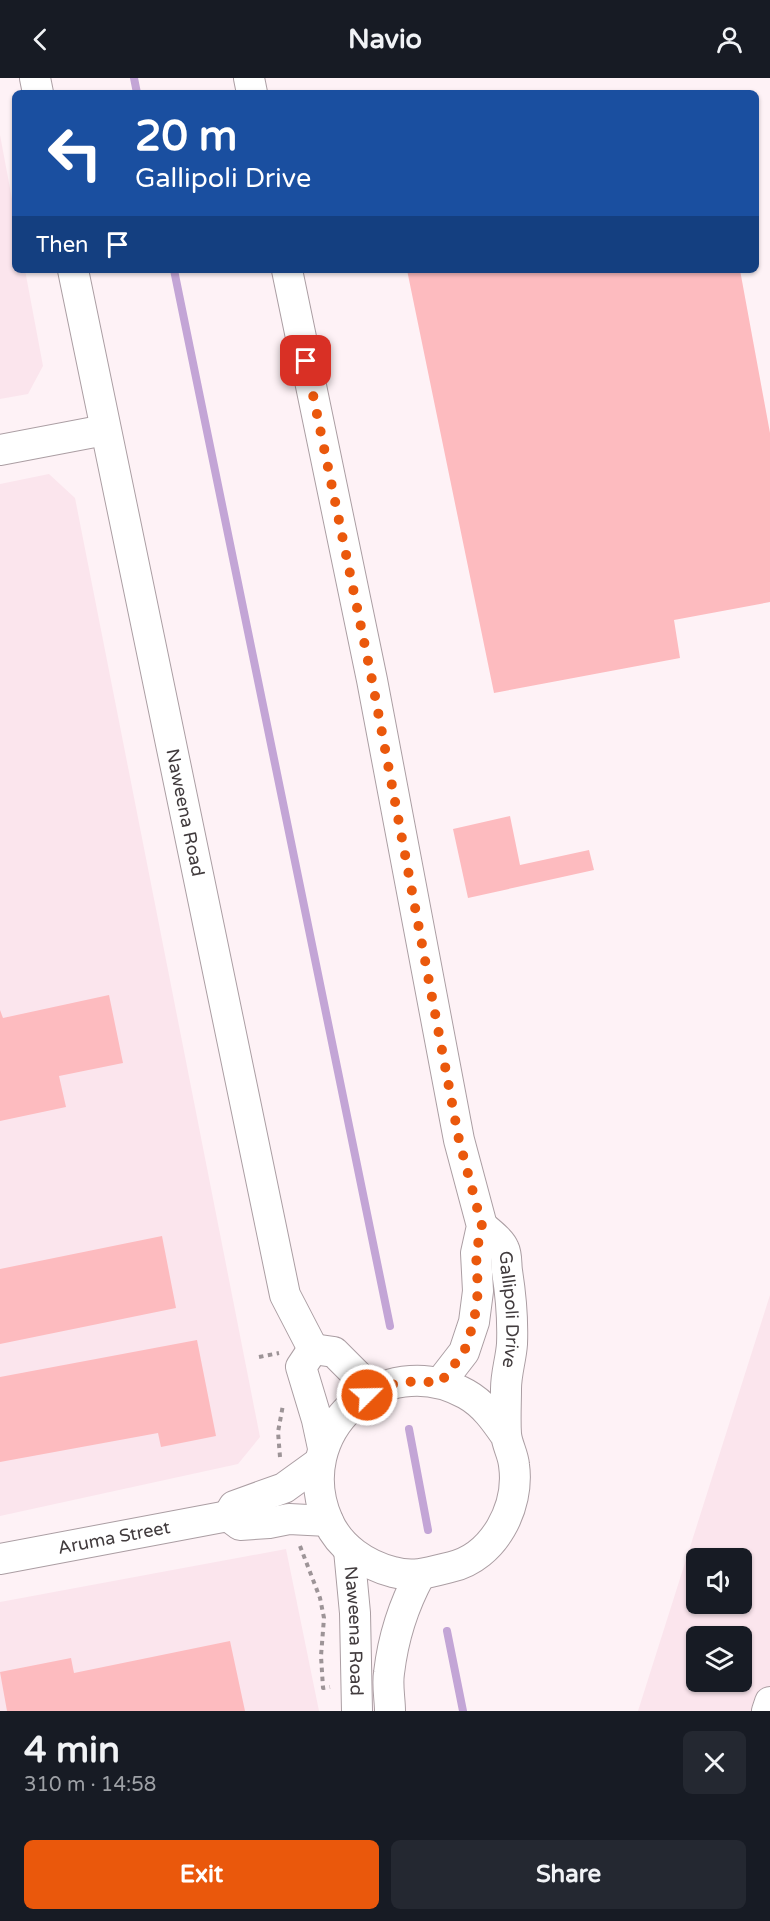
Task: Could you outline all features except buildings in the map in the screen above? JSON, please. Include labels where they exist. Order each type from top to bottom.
[{"type":"street","name":"Naweena Road","points":[[74,273],[285,1295],[313,1349]]},
{"type":"street","name":"Gallipoli Drive","points":[[288,273],[372,680],[459,1140],[482,1226],[476,1253],[478,1291],[474,1322],[464,1352],[440,1383]]},
{"type":"street","points":[[0,450],[105,430]]},
{"type":"street","name":"Gallipoli Drive","points":[[482,1226],[504,1248],[512,1304],[512,1346],[506,1382],[506,1436]]},
{"type":"street","points":[[321,1455],[336,1422],[355,1402],[379,1388],[399,1382],[419,1380],[440,1383],[467,1394],[489,1412],[506,1436],[514,1465],[514,1494],[505,1522],[488,1546],[465,1564],[420,1575],[405,1576],[375,1567],[349,1550],[337,1536],[328,1521],[319,1492],[321,1455],[317,1420],[301,1367],[313,1349],[334,1352],[364,1382],[379,1388]]},
{"type":"street","name":"Aruma Street","points":[[228,1516],[234,1506],[284,1488],[321,1455]]},
{"type":"street","name":"Aruma Street","points":[[0,1559],[228,1516],[240,1525],[290,1519],[328,1521]]},
{"type":"street","name":"Naweena Road","points":[[349,1550],[354,1604],[357,1711]]},
{"type":"street","name":"Naweena Road","points":[[390,1711],[388,1676],[397,1626],[420,1575]]},
{"type":"street","points":[[767,1711],[770,1702]]},
{"type":"shaded area","points":[[0,135],[12,199],[12,273],[26,273],[43,366],[28,394],[0,399]]},
{"type":"shaded area","points":[[49,474],[75,498],[260,1437],[238,1464],[0,1516],[0,484]]},
{"type":"shaded area","points":[[770,1295],[770,1711],[638,1711],[686,1560],[686,1614],[752,1614],[752,1548],[690,1548]]},
{"type":"shaded area","points":[[286,1549],[319,1711],[0,1711],[0,1602]]},
{"type":"waterway","points":[[134,78],[136,90]]},
{"type":"waterway","points":[[175,273],[390,1326]]},
{"type":"waterway","points":[[409,1429],[428,1530]]},
{"type":"waterway","points":[[447,1631],[463,1711]]},
{"type":"route","points":[[306,361],[372,680],[459,1140],[482,1226],[476,1253],[478,1291],[474,1322],[464,1352],[440,1383],[419,1380],[399,1382],[379,1388],[367,1395]]}]
